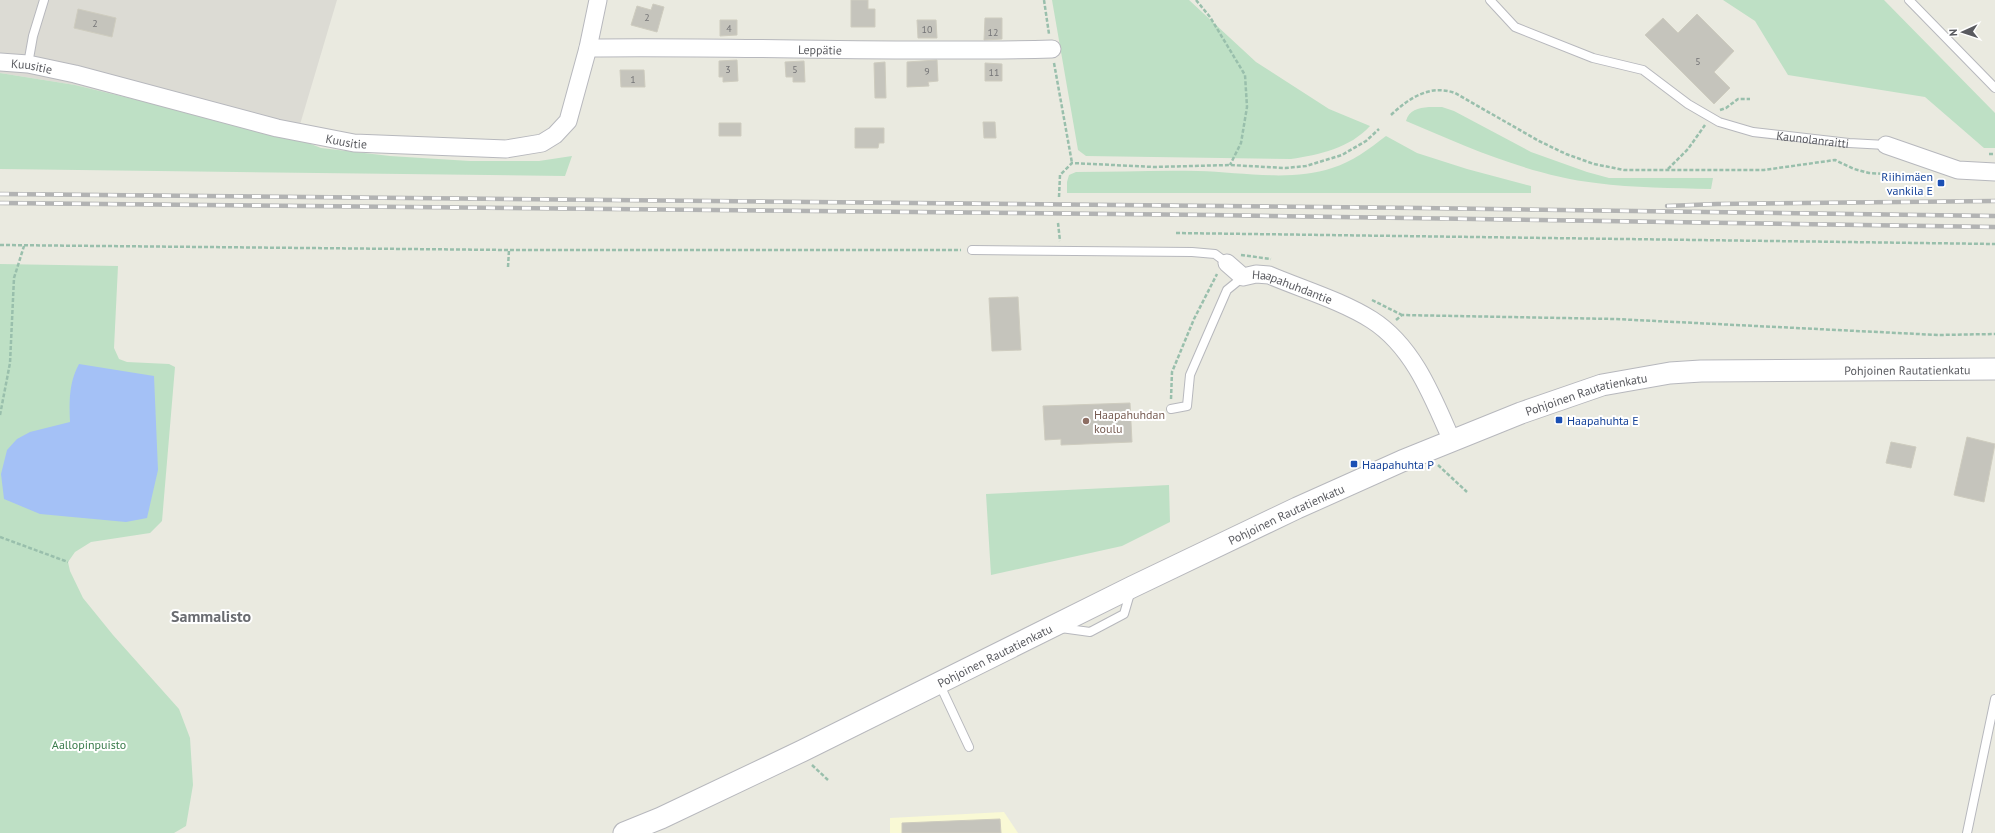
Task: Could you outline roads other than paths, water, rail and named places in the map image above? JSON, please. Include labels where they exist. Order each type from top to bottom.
[{"type":"street","name":"Kuusitie","points":[[0,62],[28,64],[75,74],[277,128],[330,139],[370,144],[506,149],[542,143],[562,128],[568,121],[588,48],[598,0]]},
{"type":"street","name":"Leppätie","points":[[588,48],[701,46],[977,50],[1052,48]]},
{"type":"street","name":"Kaunolanraitti","points":[[1886,145],[1958,170],[1995,172]]},
{"type":"street","name":"Haapahuhdantie","points":[[1227,263],[1243,277],[1256,274],[1269,275],[1359,313],[1386,330],[1406,353],[1427,383],[1452,441]]},
{"type":"street","name":"Pohjoinen Rautatienkatu","points":[[624,833],[661,818],[802,751],[1132,587],[1297,508],[1424,452],[1521,413],[1602,385],[1670,373],[1735,370],[1995,369]]},
{"type":"lane","points":[[28,64],[33,36],[44,0]]},
{"type":"lane","name":"Kaunolanraitti","points":[[1490,0],[1515,27],[1593,58],[1643,70],[1688,104],[1719,122],[1753,132],[1848,143],[1886,145]]},
{"type":"lane","points":[[1909,0],[1995,88]]},
{"type":"lane","name":"Haapahuhdantie","points":[[972,250],[1192,252],[1215,254],[1227,263]]},
{"type":"lane","points":[[1171,409],[1187,406],[1190,375],[1226,290],[1243,277]]},
{"type":"lane","points":[[938,683],[969,747]]},
{"type":"lane","points":[[1967,833],[1995,699]]},
{"type":"water","points":[[79,364],[154,376],[158,470],[147,518],[126,522],[40,514],[4,499],[1,474],[7,450],[17,439],[30,432],[70,422],[71,385]]},
{"type":"railway","points":[[0,194],[1419,208],[1995,216]]},
{"type":"railway","points":[[1667,206],[1717,204],[1995,201]]},
{"type":"railway","points":[[0,203],[1211,215],[1995,227]]},
{"type":"place","name":"Riihimäen vankila E","points":[[1941,183]]},
{"type":"place","name":"Haapahuhta E","points":[[1559,420]]},
{"type":"place","name":"Haapahuhdan koulu","points":[[1086,421]]},
{"type":"place","name":"Haapahuhta P","points":[[1354,464]]},
{"type":"district","name":"Sammalisto","points":[[211,616]]},
{"type":"park label","name":"Aallopinpuisto","points":[[89,744]]}]
